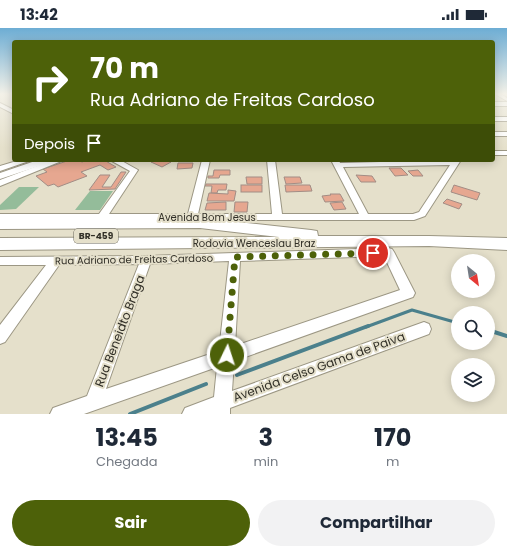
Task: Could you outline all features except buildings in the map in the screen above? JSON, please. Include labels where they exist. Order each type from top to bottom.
[{"type":"main road","points":[[3,173],[36,162]]},
{"type":"main road","points":[[0,224],[200,223],[313,239]]},
{"type":"main road","name":"Rodovia Wenceslau Braz","points":[[313,239],[425,234],[507,236]]},
{"type":"main road","name":"Rodovia Wenceslau Braz","points":[[0,237],[313,239],[507,244]]},
{"type":"main road","name":"Rodovia Wenceslau Braz","points":[[0,244],[190,239]]},
{"type":"main road","points":[[0,250],[174,250],[313,239]]},
{"type":"street","points":[[495,119],[507,119]]},
{"type":"street","points":[[495,134],[507,134]]},
{"type":"street","points":[[0,183],[36,162]]},
{"type":"street","points":[[102,217],[134,170],[118,162]]},
{"type":"street","points":[[192,217],[206,162]]},
{"type":"street","points":[[271,162],[277,217]]},
{"type":"street","points":[[336,162],[365,217]]},
{"type":"street","name":"Avenida Bom Jesus","points":[[0,217],[414,217],[422,214],[455,162]]},
{"type":"street","name":"Rua Adriano de Freitas Cardoso","points":[[0,261],[146,260],[388,252],[408,294],[227,355]]},
{"type":"street","points":[[221,408],[235,257]]},
{"type":"street","name":"Rua Beneidto Braga","points":[[93,402],[146,260]]},
{"type":"street","points":[[0,337],[55,261]]},
{"type":"street","name":"Avenida Celso Gama de Paiva","points":[[191,414],[221,408],[424,328]]},
{"type":"street","points":[[59,414],[227,355]]},
{"type":"green space","points":[[19,187],[39,187],[16,209],[0,210],[0,205]]},
{"type":"green space","points":[[90,191],[113,191],[100,210],[75,210]]},
{"type":"waterway","points":[[366,327],[412,310],[451,321]]},
{"type":"waterway","points":[[237,375],[368,326]]},
{"type":"waterway","points":[[495,332],[507,336]]},
{"type":"waterway","points":[[130,414],[206,384]]},
{"type":"route","points":[[227,355],[235,257],[373,253]]}]
